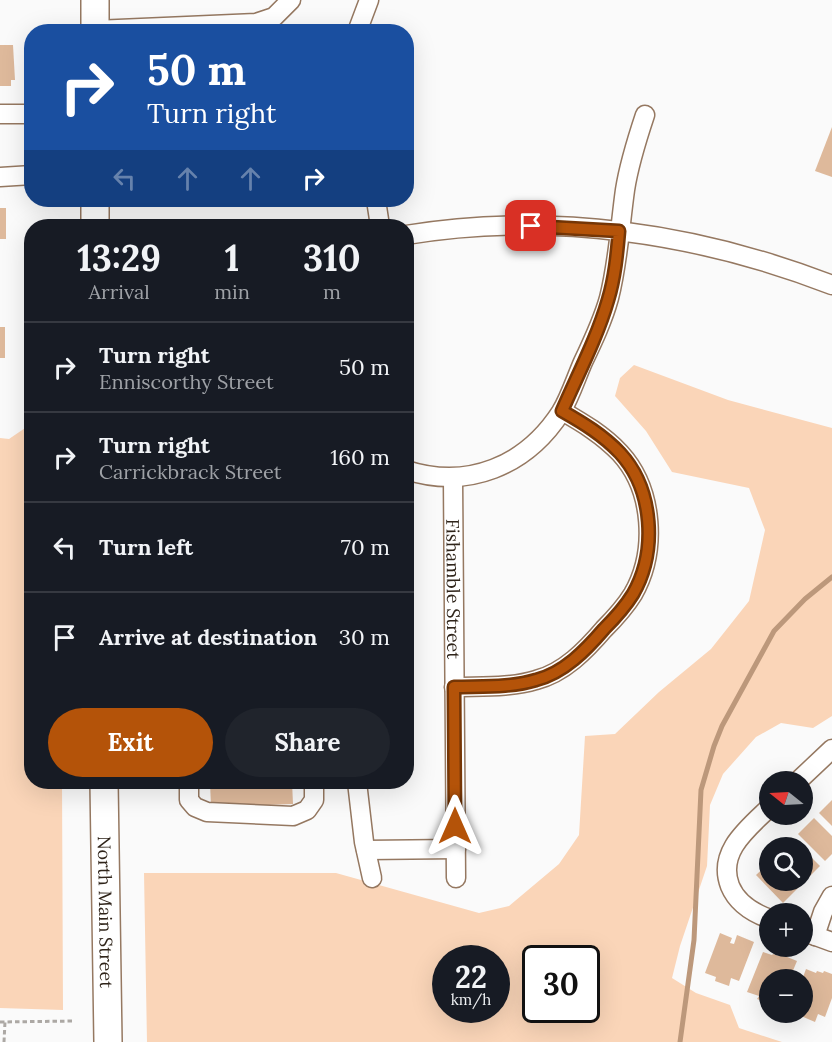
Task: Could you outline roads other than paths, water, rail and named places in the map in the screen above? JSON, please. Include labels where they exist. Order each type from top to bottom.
[{"type":"highway","points":[[95,0],[95,24]]},
{"type":"highway","name":"North Main Street","points":[[104,789],[108,1042]]},
{"type":"street","points":[[241,24],[256,23],[274,17],[291,0]]},
{"type":"street","points":[[360,24],[369,0]]},
{"type":"street","points":[[0,114],[24,114]]},
{"type":"street","points":[[414,472],[453,478],[481,474],[507,463],[526,450],[545,433],[562,411],[609,299],[616,266],[625,189],[634,148],[645,115]]},
{"type":"street","points":[[0,177],[24,176]]},
{"type":"street","points":[[414,235],[545,225],[619,231],[732,252],[832,285]]},
{"type":"street","points":[[454,687],[520,684],[538,680],[562,667],[583,653],[622,610],[634,592],[643,570],[648,548],[649,527],[646,506],[633,471],[622,455],[606,439],[562,411]]},
{"type":"street","name":"Fishamble Street","points":[[453,478],[456,878]]},
{"type":"street","points":[[809,771],[832,749]]},
{"type":"street","points":[[189,789],[189,800],[195,807],[207,812],[293,816],[307,810],[314,800],[314,789]]},
{"type":"street","points":[[358,789],[372,878]]},
{"type":"street","points":[[759,818],[737,840],[728,856],[726,874],[733,891],[744,906],[759,914]]},
{"type":"street","points":[[366,850],[456,849]]},
{"type":"street","points":[[817,937],[823,912],[832,897]]},
{"type":"waterway","points":[[680,1042],[694,940],[701,790],[714,746],[722,726],[774,631],[805,599],[832,577]]}]
